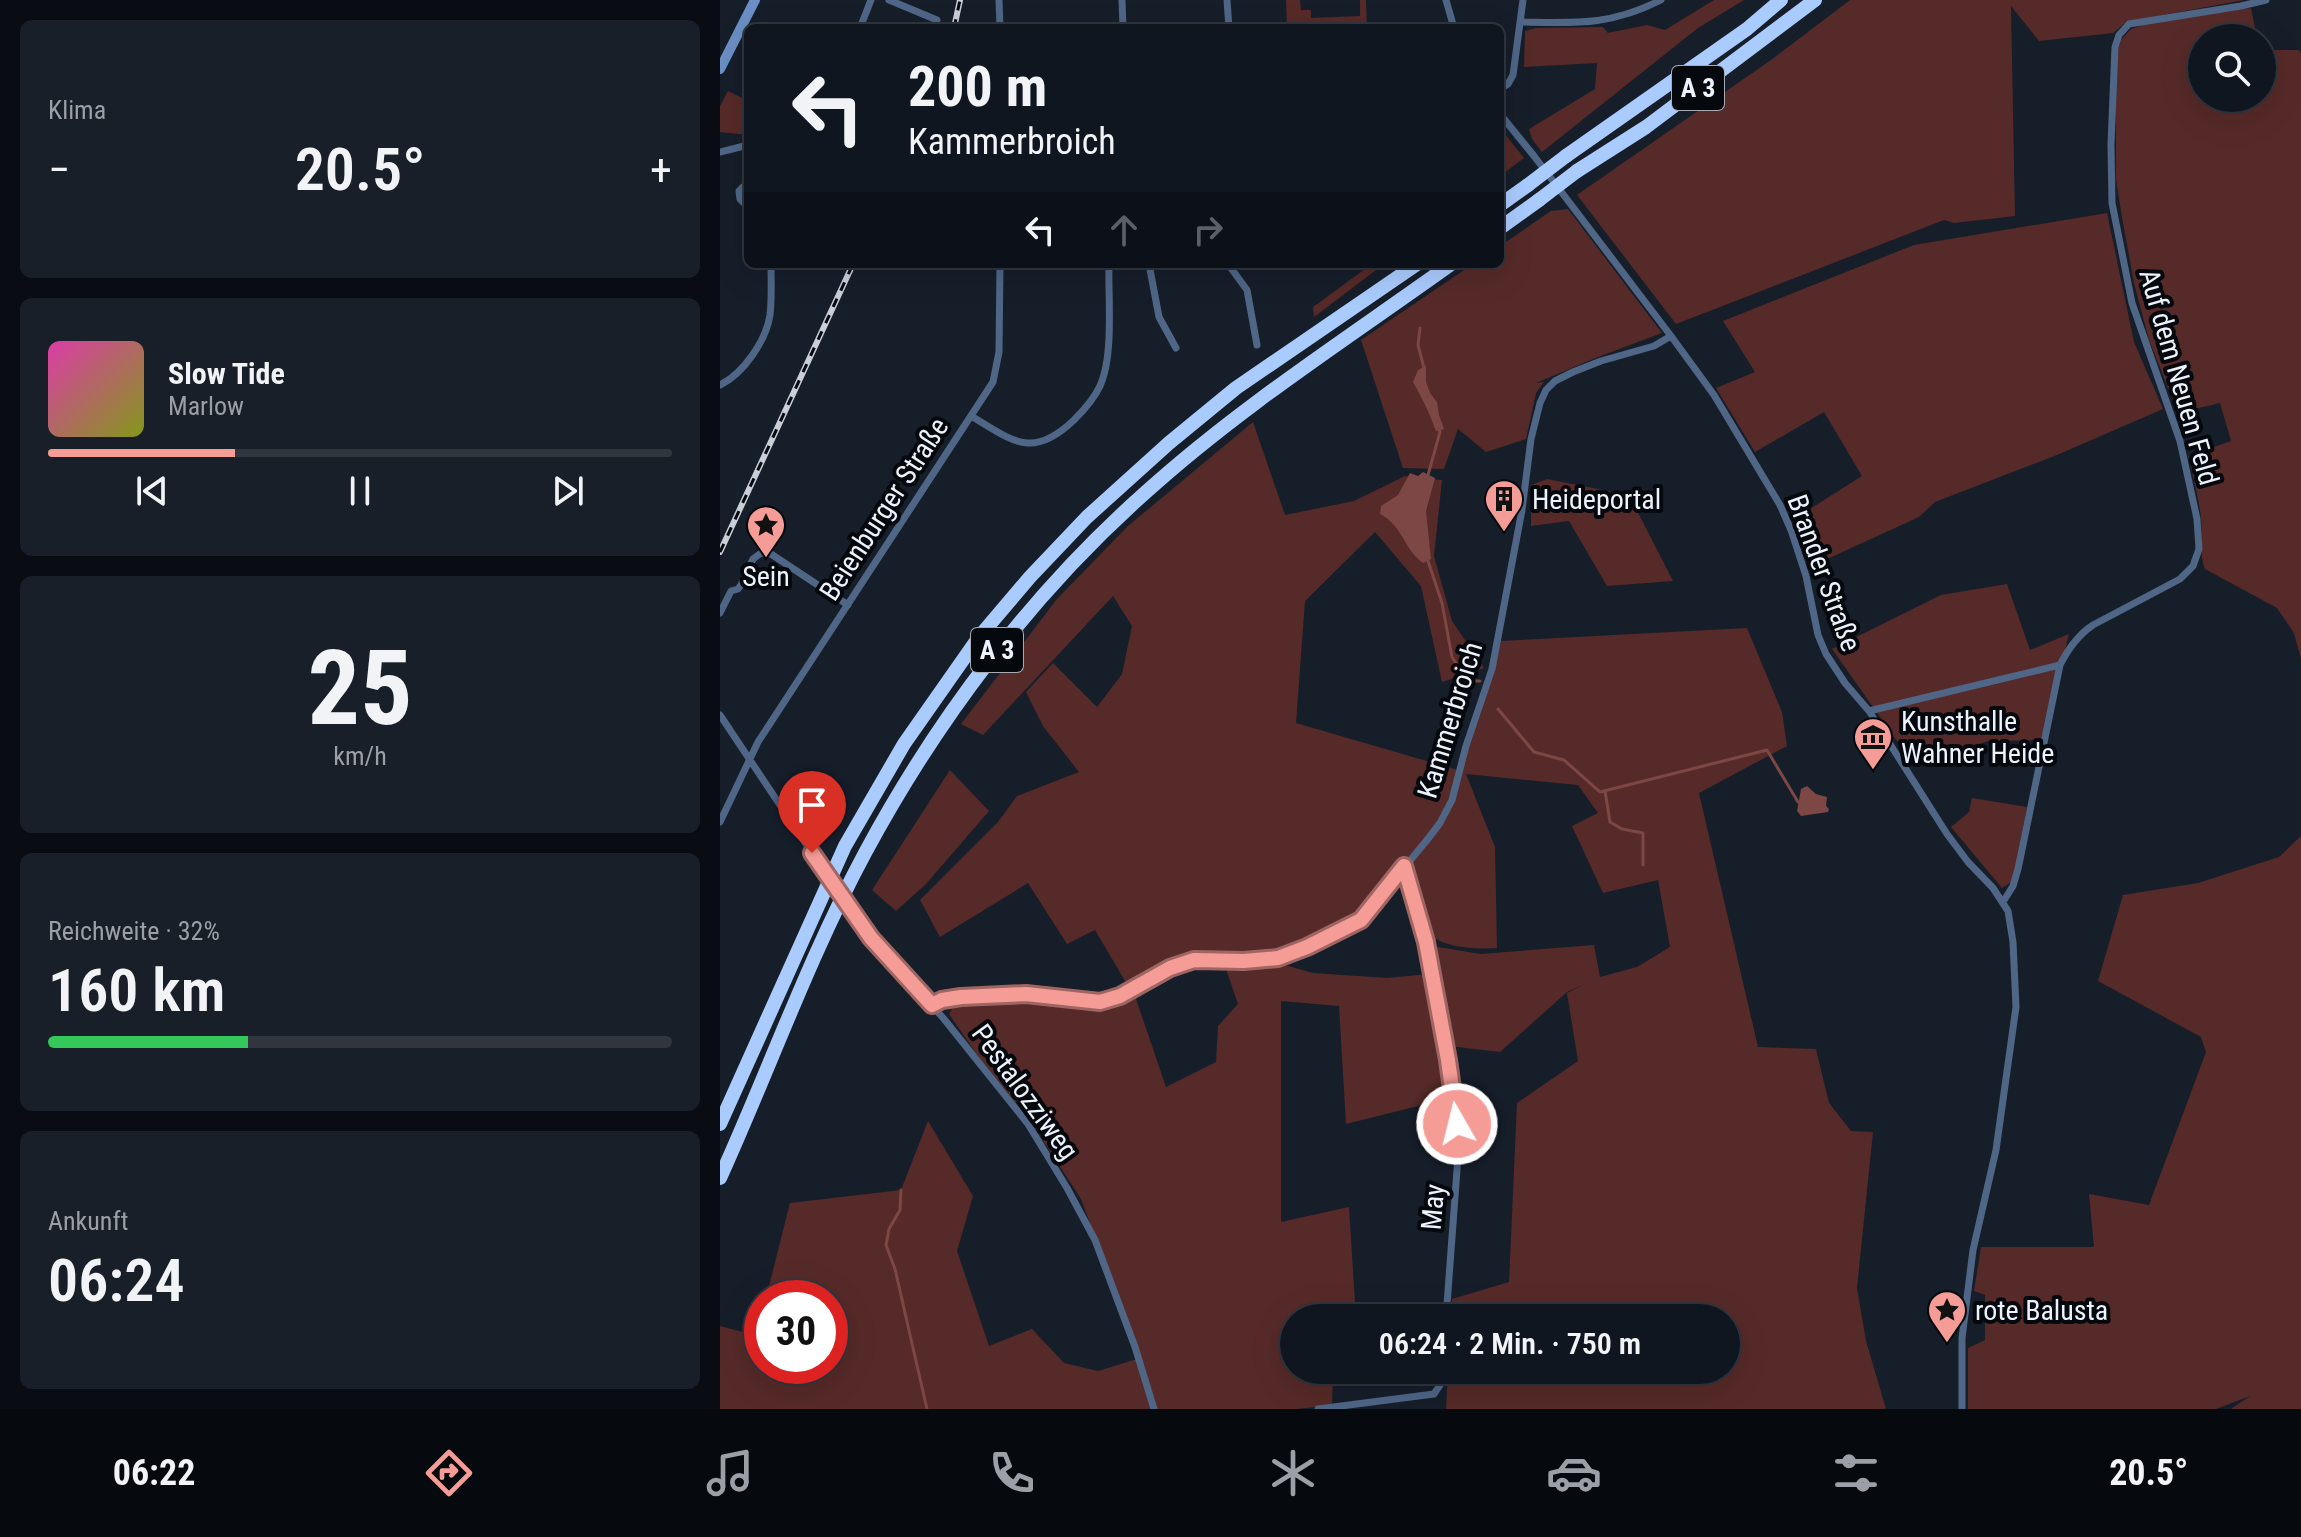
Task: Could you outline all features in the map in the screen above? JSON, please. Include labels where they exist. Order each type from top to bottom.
[{"type":"highway","name":"A 3","points":[[1504,202],[1747,29],[1781,0]]},
{"type":"highway","name":"A 3","points":[[1504,225],[1577,171],[1646,127],[1815,0]]},
{"type":"highway","name":"A 3","points":[[720,1124],[845,846],[904,744],[979,637],[1087,517],[1169,443],[1236,388],[1411,268]]},
{"type":"highway","name":"A 3","points":[[720,1178],[815,957],[865,853],[924,753],[995,652],[1103,532],[1163,477],[1254,404],[1445,268]]},
{"type":"main road","points":[[720,69],[755,0]]},
{"type":"street","points":[[862,24],[871,0]]},
{"type":"street","points":[[889,0],[937,20]]},
{"type":"street","points":[[999,0],[1000,24]]},
{"type":"street","points":[[1122,0],[1123,24]]},
{"type":"street","points":[[1227,0],[1229,24]]},
{"type":"street","points":[[1446,0],[1453,24]]},
{"type":"street","points":[[1504,86],[1513,75],[1523,0]]},
{"type":"street","points":[[1633,0],[1637,11]]},
{"type":"street","points":[[1520,22],[1596,23],[1617,19],[1661,0]]},
{"type":"street","name":"Auf dem Neuen Feld","points":[[2003,902],[2013,886],[2018,869],[2060,665],[2068,650],[2085,630],[2188,573],[2199,549],[2197,519],[2180,441],[2132,303],[2112,203],[2115,47],[2119,35],[2129,24],[2266,0]]},
{"type":"street","name":"Brander Straße","points":[[1504,119],[1714,395],[1780,505],[1800,556],[1818,635],[1826,654],[1869,711],[1947,834],[2008,911],[2013,942],[2016,1007],[1996,1150],[1973,1250],[1962,1338],[1962,1409]]},
{"type":"street","points":[[720,152],[744,146]]},
{"type":"street","points":[[744,187],[739,191],[744,203]]},
{"type":"street","points":[[720,385],[736,376],[765,331],[770,315],[771,268]]},
{"type":"street","name":"Beienburger Straße","points":[[720,822],[758,742],[993,382],[999,352],[1000,268]]},
{"type":"street","points":[[971,416],[1006,437],[1029,444],[1040,443],[1060,433],[1083,411],[1100,388],[1106,365],[1109,268]]},
{"type":"street","points":[[1150,268],[1159,317],[1176,348]]},
{"type":"street","points":[[1231,268],[1247,290],[1257,345]]},
{"type":"street","name":"Kammerbroich","points":[[932,1005],[961,997],[1026,994],[1100,1002],[1120,996],[1170,968],[1194,960],[1278,958],[1361,920],[1440,823],[1452,800],[1492,669],[1522,510],[1531,439],[1546,390],[1555,381],[1573,372],[1654,346],[1671,336]]},
{"type":"street","points":[[720,613],[731,591],[738,589],[753,559],[761,553],[771,554],[848,605]]},
{"type":"street","points":[[1869,711],[2060,665]]},
{"type":"street","name":"Pestalozziweg","points":[[720,715],[864,928],[932,1005],[1028,1124],[1095,1240],[1135,1347],[1154,1409]]},
{"type":"street","name":"May","points":[[1404,866],[1426,942],[1458,1134],[1458,1173],[1447,1304]]},
{"type":"street","points":[[1318,1409],[1434,1394],[1440,1384]]},
{"type":"shaded area","points":[[1286,0],[1300,0],[1301,10],[1311,10],[1311,18],[1360,16],[1360,0],[1366,0],[1367,24],[1287,24]]},
{"type":"shaded area","points":[[1714,0],[1744,0],[1698,28],[1542,152],[1529,129],[1595,89],[1597,63],[1524,67],[1525,31],[1536,28],[1603,27],[1608,33],[1647,25],[1665,30]]},
{"type":"shaded area","points":[[1850,0],[2244,0],[2136,20],[2124,24],[2113,33],[2039,41],[2011,6],[2015,216],[1954,223],[1944,220],[1676,324],[1577,195],[1771,60]]},
{"type":"shaded area","points":[[2251,8],[2254,24],[2188,24],[2188,112],[2276,112],[2276,50],[2299,50],[2301,54],[2301,659],[2294,633],[2277,608],[2205,569],[2200,511],[2188,456],[2231,441],[2220,403],[2178,413],[2149,340],[2134,283],[2116,180],[2117,52],[2121,40],[2131,29],[2149,23]]},
{"type":"shaded area","points":[[728,91],[744,99],[744,135],[720,132],[720,106]]},
{"type":"shaded area","points":[[1504,133],[1524,158],[1504,173]]},
{"type":"shaded area","points":[[1568,209],[1662,333],[1536,383],[1544,382],[1536,393],[1526,439],[1486,452],[1458,429],[1444,469],[1403,468],[1361,340],[1467,268],[1504,268],[1504,243],[1551,211]]},
{"type":"shaded area","points":[[2107,213],[2134,342],[2163,409],[2057,455],[1935,502],[1919,517],[1814,565],[1794,519],[1862,476],[1824,412],[1755,452],[1716,388],[1755,372],[1723,321],[1914,245]]},
{"type":"shaded area","points":[[1367,268],[1379,268],[1314,317],[1313,307]]},
{"type":"shaded area","points":[[1426,366],[1426,382],[1437,402],[1444,429],[1436,431],[1413,382],[1418,370]]},
{"type":"shaded area","points":[[1253,422],[1285,515],[1354,501],[1405,476],[1442,480],[1434,556],[1452,621],[1484,668],[1442,682],[1421,586],[1375,532],[1305,601],[1296,723],[1461,771],[1501,641],[1747,628],[1782,712],[1787,746],[1699,793],[1758,1047],[1816,1049],[1829,1103],[1851,1131],[1873,1132],[1857,1288],[1866,1341],[1886,1409],[1446,1409],[1447,1384],[1740,1384],[1740,1304],[1452,1304],[1452,1299],[1509,1282],[1517,1103],[1578,1061],[1567,993],[1585,984],[1567,992],[1500,1052],[1449,1046],[1433,950],[1438,947],[1481,954],[1594,945],[1600,977],[1637,967],[1670,947],[1658,880],[1603,893],[1572,826],[1598,813],[1578,785],[1466,774],[1495,847],[1497,948],[1453,946],[1430,935],[1400,865],[1359,913],[1293,949],[1244,958],[1194,957],[1153,971],[1128,986],[1095,930],[1067,944],[1028,883],[940,937],[920,900],[998,822],[1017,796],[1079,772],[1043,726],[1026,692],[1053,663],[1097,707],[1122,674],[1132,626],[1113,596],[983,735],[961,724],[1057,599],[1128,526]]},
{"type":"shaded area","points":[[1423,472],[1435,478],[1426,511],[1431,559],[1423,563],[1394,525],[1380,514],[1381,506],[1398,495],[1410,473],[1418,476]]},
{"type":"shaded area","points":[[1547,479],[1629,495],[1673,581],[1607,586],[1569,521],[1531,526],[1531,485]]},
{"type":"shaded area","points":[[2007,584],[2030,650],[2069,634],[2042,740],[1988,741],[1914,765],[1832,649],[1941,595]]},
{"type":"shaded area","points":[[950,770],[989,811],[926,884],[896,911],[872,890]]},
{"type":"shaded area","points":[[1807,786],[1816,794],[1827,797],[1828,812],[1801,816],[1797,811],[1801,789]]},
{"type":"shaded area","points":[[1972,798],[2027,807],[2013,881],[2002,888],[1951,827],[1969,812]]},
{"type":"shaded area","points":[[2301,836],[2301,1409],[2231,1409],[2250,1396],[2216,1409],[1968,1409],[1968,1348],[1985,1340],[1985,1295],[1974,1291],[1981,1247],[2094,1247],[2089,1194],[2149,1205],[2206,1052],[2201,1037],[2098,981],[2123,895],[2198,883],[2279,857]]},
{"type":"shaded area","points":[[1274,962],[1313,973],[1387,978],[1429,974],[1449,1094],[1446,1099],[1346,1124],[1339,1006],[1281,1001],[1281,1222],[1349,1207],[1355,1304],[1280,1304],[1280,1384],[1333,1384],[1332,1405],[1298,1409],[720,1409],[720,1326],[744,1332],[744,1384],[848,1384],[848,1280],[771,1280],[790,1203],[901,1190],[928,1121],[973,1196],[957,1251],[989,1346],[1032,1329],[1064,1363],[1098,1371],[1140,1358],[1081,1199],[1031,1122],[949,1014],[957,1001],[1109,1006],[1134,993],[1166,1087],[1216,1062],[1218,1026],[1238,1004],[1225,966]]},
{"type":"waterway","points":[[1420,328],[1418,345],[1424,368]]},
{"type":"waterway","points":[[1428,475],[1439,429]]},
{"type":"waterway","points":[[1427,558],[1442,603],[1452,657],[1467,681],[1480,681]]},
{"type":"waterway","points":[[1498,709],[1534,752],[1564,760],[1600,792],[1767,750],[1798,802]]},
{"type":"waterway","points":[[1605,791],[1610,822],[1622,829],[1643,833],[1643,865]]},
{"type":"waterway","points":[[901,1190],[900,1210],[889,1229],[886,1245],[895,1269],[927,1409]]},
{"type":"railway","points":[[955,24],[960,0]]},
{"type":"railway","points":[[720,552],[851,268]]},
{"type":"place","name":"Heideportal","points":[[1504,533]]},
{"type":"place","name":"Sein","points":[[766,559]]},
{"type":"place","name":"Kunsthalle Wahner Heide","points":[[1873,771]]},
{"type":"place","name":"rote Balusta","points":[[1947,1344]]},
{"type":"route","points":[[812,853],[871,938],[932,1005],[961,997],[1026,994],[1100,1002],[1120,996],[1170,968],[1194,960],[1221,962],[1278,958],[1361,920],[1404,866],[1426,942],[1457,1124]]}]
